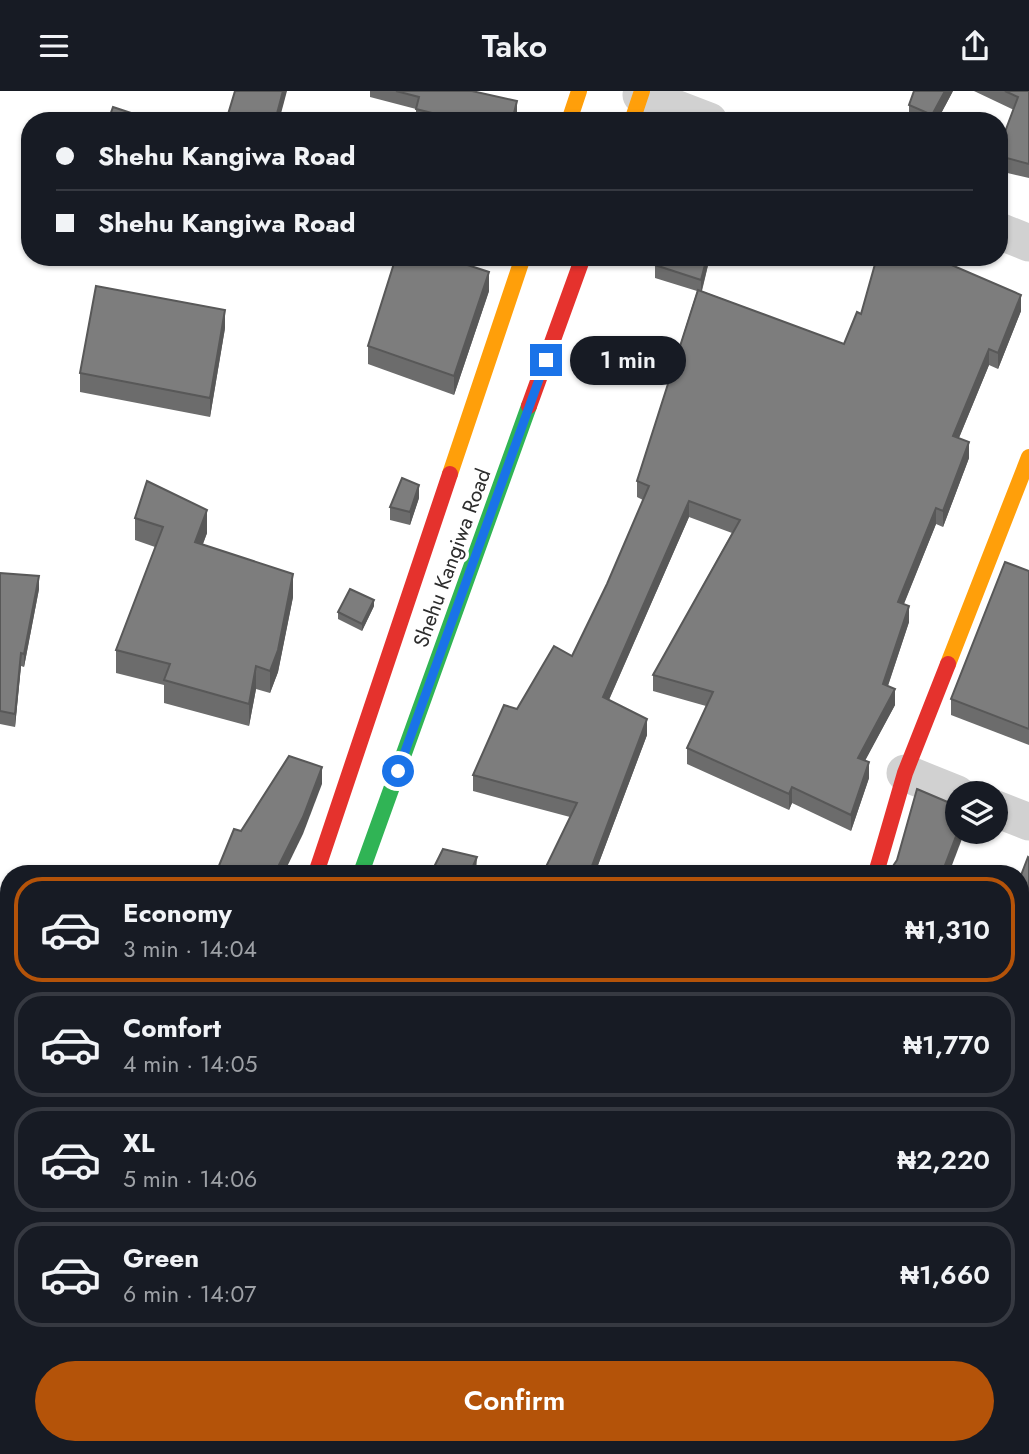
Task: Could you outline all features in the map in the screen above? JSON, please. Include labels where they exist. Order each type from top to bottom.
[{"type":"main road","points":[[572,112],[579,91]]},
{"type":"main road","name":"Shehu Kangiwa Road","points":[[319,865],[520,266]]},
{"type":"main road","name":"Shehu Kangiwa Road","points":[[364,865],[580,266]]},
{"type":"main road","points":[[878,865],[905,773],[1029,457]]},
{"type":"street","points":[[638,102],[675,112]]},
{"type":"street","points":[[1008,235],[1029,243]]},
{"type":"street","points":[[905,773],[945,789]]},
{"type":"street","points":[[1008,814],[1029,822]]},
{"type":"building","points":[[235,91],[283,91],[277,112],[229,112]]},
{"type":"building","points":[[396,91],[472,91],[517,101],[514,112],[428,112],[416,109],[419,97]]},
{"type":"building","points":[[914,91],[945,91],[934,112],[925,112],[909,105]]},
{"type":"building","points":[[1005,91],[1029,91],[1029,164],[1008,158],[1008,124],[1018,97]]},
{"type":"building","points":[[113,107],[128,112],[111,112]]},
{"type":"building","points":[[393,266],[471,266],[489,272],[454,376],[368,346]]},
{"type":"building","points":[[658,266],[705,266],[701,280]]},
{"type":"building","points":[[874,266],[954,266],[1021,295],[998,353],[989,349],[953,436],[969,442],[943,511],[936,508],[898,602],[909,606],[883,684],[895,689],[858,758],[869,762],[851,815],[792,787],[789,794],[687,748],[713,692],[653,675],[740,520],[689,501],[603,697],[647,719],[592,865],[547,865],[577,803],[473,775],[504,705],[517,709],[554,646],[572,656],[607,584],[649,486],[637,481],[698,290],[844,344],[857,312],[861,314]]},
{"type":"building","points":[[96,286],[225,310],[210,398],[80,373]]},
{"type":"building","points":[[402,478],[419,485],[410,512],[390,507]]},
{"type":"building","points":[[147,481],[207,510],[195,542],[293,574],[278,650],[270,671],[256,666],[249,704],[164,680],[170,664],[116,650],[163,527],[135,518]]},
{"type":"building","points":[[1005,562],[1029,571],[1029,729],[951,699]]},
{"type":"building","points":[[0,573],[39,576],[24,654],[21,653],[15,714],[0,711]]},
{"type":"building","points":[[350,589],[374,600],[362,624],[338,612]]},
{"type":"building","points":[[289,756],[322,767],[303,817],[279,865],[219,865],[234,829],[241,831]]},
{"type":"building","points":[[917,789],[945,801],[945,844],[953,844],[945,865],[894,865]]},
{"type":"building","points":[[443,849],[477,857],[474,865],[435,865]]},
{"type":"traffic: fast","points":[[364,865],[529,406]]},
{"type":"traffic: slow","points":[[572,112],[579,91]]},
{"type":"traffic: slow","points":[[635,112],[642,91]]},
{"type":"traffic: slow","points":[[450,474],[520,266]]},
{"type":"traffic: slow","points":[[948,664],[1029,457]]},
{"type":"traffic: jam","points":[[529,406],[580,266]]},
{"type":"traffic: jam","points":[[319,865],[450,474]]},
{"type":"traffic: jam","points":[[878,865],[905,773],[948,664]]},
{"type":"route","points":[[398,771],[546,360]]}]
